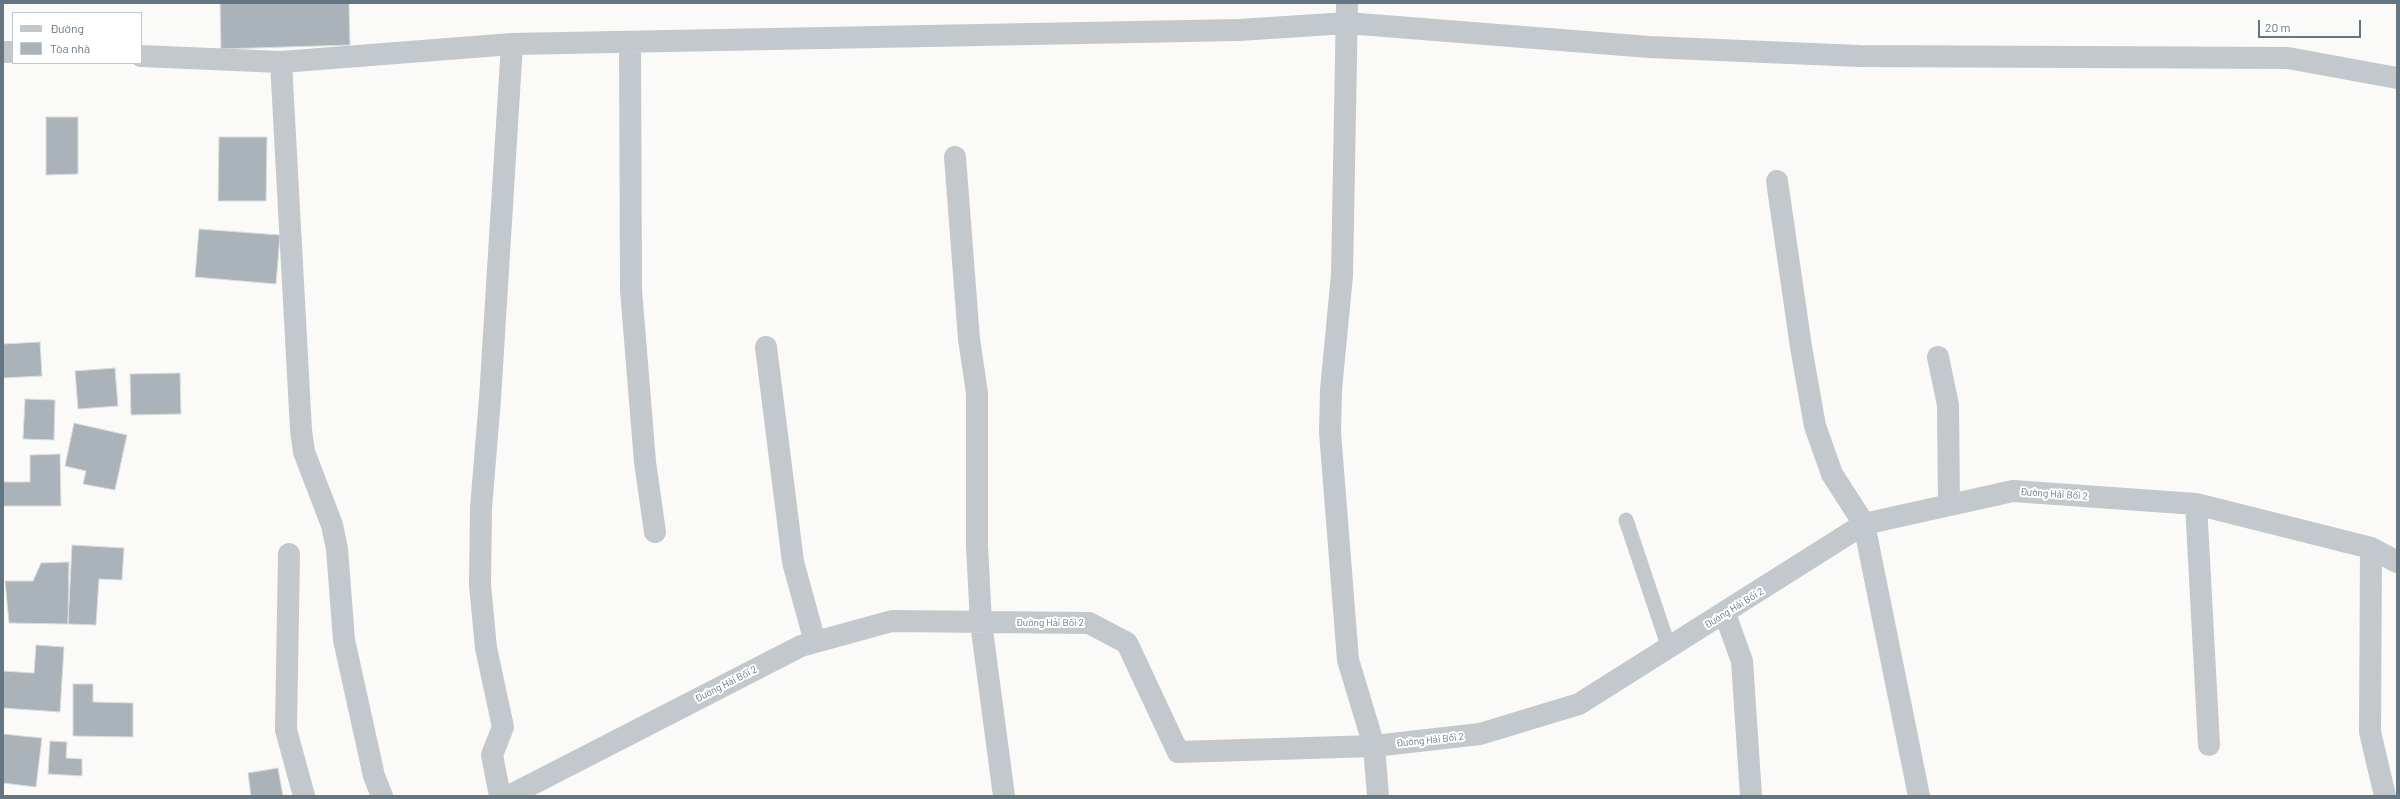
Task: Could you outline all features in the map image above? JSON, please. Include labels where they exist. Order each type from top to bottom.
[{"type":"street","points":[[1347,13],[1342,275],[1331,390],[1330,432],[1348,660],[1374,746],[1378,796]]},
{"type":"street","points":[[142,56],[281,62],[512,44],[1239,30],[1347,13],[1650,47],[1859,56],[2288,58],[2397,78]]},
{"type":"street","points":[[630,42],[631,290],[645,462],[655,532]]},
{"type":"street","points":[[500,796],[492,755],[503,727],[486,648],[480,585],[481,508],[490,399],[512,44]]},
{"type":"street","points":[[281,62],[302,438],[304,452],[332,525],[337,549],[344,640],[374,776],[382,796]]},
{"type":"street","points":[[955,158],[969,339],[977,393],[980,623],[1004,796]]},
{"type":"street","points":[[1777,181],[1800,347],[1815,426],[1832,474],[1864,524],[1919,796]]},
{"type":"street","points":[[766,347],[793,562],[815,642]]},
{"type":"street","points":[[1938,357],[1948,405],[1949,505]]},
{"type":"street","name":"Đường Hải Bối 2","points":[[509,796],[801,646],[892,621],[1089,623],[1128,643],[1178,752],[1374,746],[1480,734],[1579,704],[1725,614],[1864,524],[2013,491],[2196,504],[2371,548],[2397,562]]},
{"type":"street","points":[[2196,504],[2209,745]]},
{"type":"street","points":[[2371,548],[2370,732],[2385,796]]},
{"type":"street","points":[[289,554],[286,730],[304,796]]},
{"type":"street","points":[[1725,614],[1742,662],[1751,796]]},
{"type":"lane","points":[[1626,520],[1670,648]]},
{"type":"building","points":[[220,3],[349,3],[350,45],[221,49]]},
{"type":"building","points":[[46,117],[78,117],[78,174],[46,175]]},
{"type":"building","points":[[219,137],[267,137],[266,201],[218,201]]},
{"type":"building","points":[[199,229],[280,235],[276,284],[195,277]]},
{"type":"building","points":[[40,342],[42,376],[3,378],[3,344]]},
{"type":"building","points":[[115,368],[118,406],[78,409],[75,371]]},
{"type":"building","points":[[180,373],[181,414],[131,415],[130,374]]},
{"type":"building","points":[[25,399],[55,400],[54,440],[23,439]]},
{"type":"building","points":[[74,423],[127,435],[115,490],[83,484],[86,471],[65,466]]},
{"type":"building","points":[[60,454],[61,506],[3,506],[3,482],[30,482],[30,455]]},
{"type":"building","points":[[72,545],[124,548],[122,580],[99,579],[96,625],[68,624]]},
{"type":"building","points":[[69,562],[68,624],[9,623],[5,581],[33,581],[41,563]]},
{"type":"building","points":[[36,645],[64,647],[60,712],[3,708],[3,671],[34,673]]},
{"type":"building","points":[[73,684],[93,684],[93,702],[133,703],[133,737],[73,736]]},
{"type":"building","points":[[3,734],[42,738],[36,787],[3,783]]},
{"type":"building","points":[[50,741],[67,742],[66,758],[82,759],[82,776],[48,774]]},
{"type":"building","points":[[278,768],[283,796],[251,796],[248,773]]}]
